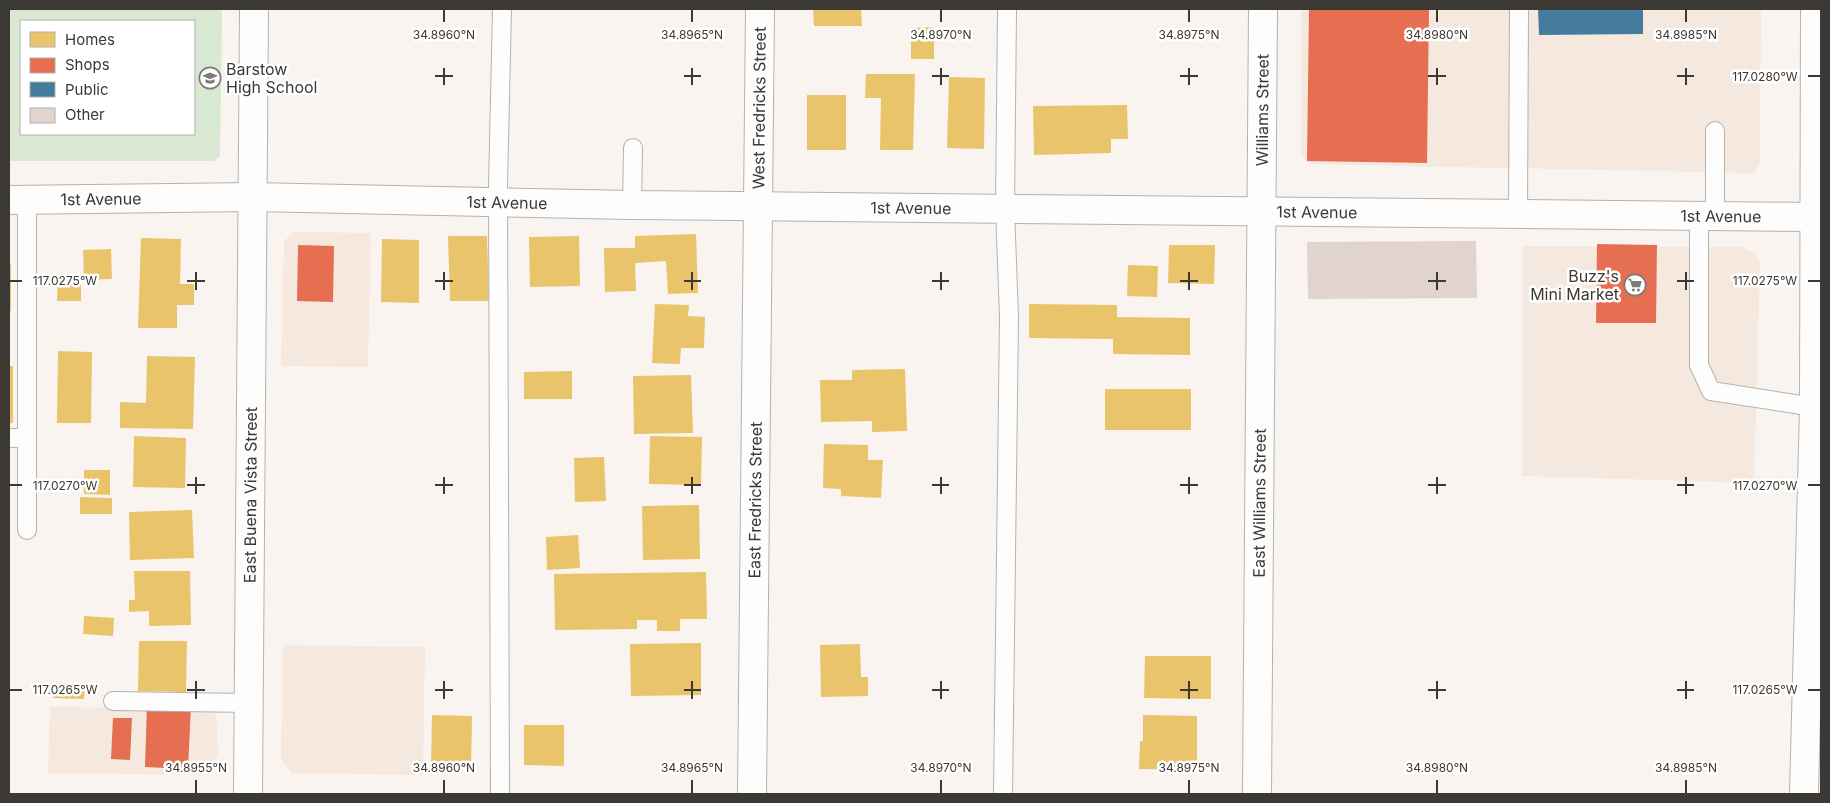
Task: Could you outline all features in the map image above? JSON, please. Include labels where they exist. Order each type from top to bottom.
[{"type":"street","name":"East Buena Vista Street","points":[[248,794],[254,9]]},
{"type":"street","name":"West Fredricks Street","points":[[760,9],[760,206]]},
{"type":"street","name":"Williams Street","points":[[1262,211],[1263,9]]},
{"type":"street","points":[[1804,794],[1817,407],[1815,9]]},
{"type":"street","name":"1st Avenue","points":[[18,200],[253,197],[632,205],[1815,217]]},
{"type":"street","name":"East Fredricks Street","points":[[752,794],[760,206]]},
{"type":"street","name":"East Williams Street","points":[[1257,794],[1262,211]]},
{"type":"lane","points":[[500,794],[498,203],[502,9]]},
{"type":"lane","points":[[1003,794],[1009,317],[1005,208],[1008,9]]},
{"type":"lane","points":[[1518,214],[1519,9]]},
{"type":"lane","points":[[1715,131],[1707,216],[1699,365],[1711,391],[1817,407]]},
{"type":"lane","points":[[632,205],[633,148]]},
{"type":"lane","points":[[18,200],[27,438],[27,530]]},
{"type":"lane","points":[[9,438],[27,438]]},
{"type":"lane","points":[[113,702],[249,703]]},
{"type":"shaded area","points":[[1301,9],[1761,9],[1760,163],[1755,173],[1309,164],[1301,154]]},
{"type":"shaded area","points":[[293,232],[371,233],[368,367],[281,366],[284,241]]},
{"type":"shaded area","points":[[1523,246],[1742,247],[1756,254],[1760,263],[1754,483],[1522,476]]},
{"type":"shaded area","points":[[283,645],[425,647],[423,775],[292,773],[281,759]]},
{"type":"shaded area","points":[[50,707],[216,709],[218,755],[212,767],[199,775],[48,773]]},
{"type":"green space","name":"Barstow High School","points":[[9,9],[222,9],[220,156],[214,161],[9,161]]},
{"type":"building: Homes","points":[[813,9],[861,9],[862,26],[814,26]]},
{"type":"building: Homes","points":[[934,27],[934,59],[911,59],[911,28]]},
{"type":"building: Homes","points":[[866,74],[915,74],[913,150],[880,150],[881,98],[865,98]]},
{"type":"building: Homes","points":[[949,77],[985,78],[984,149],[947,148]]},
{"type":"building: Homes","points":[[807,95],[846,95],[846,150],[807,150]]},
{"type":"building: Homes","points":[[1127,105],[1128,139],[1111,139],[1111,153],[1034,155],[1033,106]]},
{"type":"building: Homes","points":[[696,234],[698,293],[668,294],[666,261],[635,263],[636,291],[605,292],[604,248],[635,248],[635,236]]},
{"type":"building: Homes","points":[[448,236],[487,236],[489,301],[450,301]]},
{"type":"building: Homes","points":[[579,236],[580,286],[530,287],[529,237]]},
{"type":"building: Homes","points":[[141,238],[181,239],[180,284],[194,284],[194,305],[177,305],[177,328],[138,328]]},
{"type":"building: Homes","points":[[382,239],[419,240],[419,303],[381,302]]},
{"type":"building: Homes","points":[[1169,245],[1215,245],[1214,284],[1168,283]]},
{"type":"building: Homes","points":[[111,249],[112,279],[84,280],[83,250]]},
{"type":"building: Homes","points":[[9,264],[11,265],[11,311],[9,311]]},
{"type":"building: Homes","points":[[1128,265],[1158,266],[1157,297],[1127,296]]},
{"type":"building: Homes","points":[[58,276],[81,277],[81,301],[57,301]]},
{"type":"building: Homes","points":[[655,304],[689,305],[688,316],[705,317],[704,348],[681,348],[680,364],[652,363]]},
{"type":"building: Homes","points":[[1029,304],[1117,305],[1117,317],[1190,318],[1190,355],[1113,354],[1113,339],[1029,338]]},
{"type":"building: Homes","points":[[58,351],[92,352],[91,423],[57,423]]},
{"type":"building: Homes","points":[[147,356],[195,357],[193,429],[120,428],[120,402],[146,403]]},
{"type":"building: Homes","points":[[9,366],[13,366],[13,423],[9,423]]},
{"type":"building: Homes","points":[[905,369],[907,431],[872,432],[872,421],[821,422],[820,380],[852,380],[852,370]]},
{"type":"building: Homes","points":[[572,371],[572,399],[524,399],[524,372]]},
{"type":"building: Homes","points":[[691,375],[693,433],[634,434],[633,376]]},
{"type":"building: Homes","points":[[1105,389],[1191,389],[1191,430],[1105,430]]},
{"type":"building: Homes","points":[[134,436],[186,438],[185,488],[133,487]]},
{"type":"building: Homes","points":[[650,436],[702,437],[701,485],[649,484]]},
{"type":"building: Homes","points":[[824,444],[868,445],[868,460],[883,460],[881,498],[841,496],[841,489],[823,488]]},
{"type":"building: Homes","points":[[604,457],[606,501],[575,502],[574,458]]},
{"type":"building: Homes","points":[[84,470],[110,470],[110,495],[84,494]]},
{"type":"building: Homes","points":[[80,497],[112,498],[112,514],[80,514]]},
{"type":"building: Homes","points":[[699,505],[700,559],[643,560],[642,506]]},
{"type":"building: Homes","points":[[192,510],[194,558],[130,560],[129,512]]},
{"type":"building: Homes","points":[[578,535],[580,568],[547,570],[546,537]]},
{"type":"building: Homes","points":[[134,571],[190,571],[191,625],[149,626],[149,611],[129,612],[129,600],[135,600]]},
{"type":"building: Homes","points":[[706,572],[707,619],[680,619],[680,631],[657,631],[657,620],[637,620],[637,629],[555,630],[554,574]]},
{"type":"building: Homes","points":[[84,616],[114,618],[113,636],[83,634]]},
{"type":"building: Homes","points":[[139,641],[187,641],[186,692],[138,691]]},
{"type":"building: Homes","points":[[701,643],[701,695],[631,696],[630,644]]},
{"type":"building: Homes","points":[[860,644],[861,677],[868,677],[868,696],[821,697],[820,645]]},
{"type":"building: Homes","points":[[1145,656],[1211,656],[1211,699],[1144,698]]},
{"type":"building: Homes","points":[[53,683],[85,684],[84,699],[53,698]]},
{"type":"building: Homes","points":[[432,715],[472,716],[471,768],[431,767]]},
{"type":"building: Homes","points":[[1143,715],[1197,716],[1197,770],[1139,769],[1140,741],[1143,741]]},
{"type":"building: Homes","points":[[524,725],[564,725],[564,766],[524,765]]},
{"type":"building: Shops","points":[[1309,9],[1429,9],[1427,163],[1307,161]]},
{"type":"building: Shops","points":[[1597,244],[1657,245],[1656,323],[1596,323]]},
{"type":"building: Shops","points":[[298,245],[334,246],[333,302],[297,301]]},
{"type":"building: Shops","points":[[147,704],[191,706],[188,769],[145,767]]},
{"type":"building: Shops","points":[[113,718],[132,718],[130,760],[111,759]]},
{"type":"building: Public","points":[[1538,9],[1643,9],[1643,34],[1539,35]]},
{"type":"building: Other","points":[[1476,241],[1477,298],[1308,299],[1307,242]]},
{"type":"place","name":"Barstow High School","points":[[210,78]]},
{"type":"place","name":"Buzz's Mini Market","points":[[1635,285]]}]
